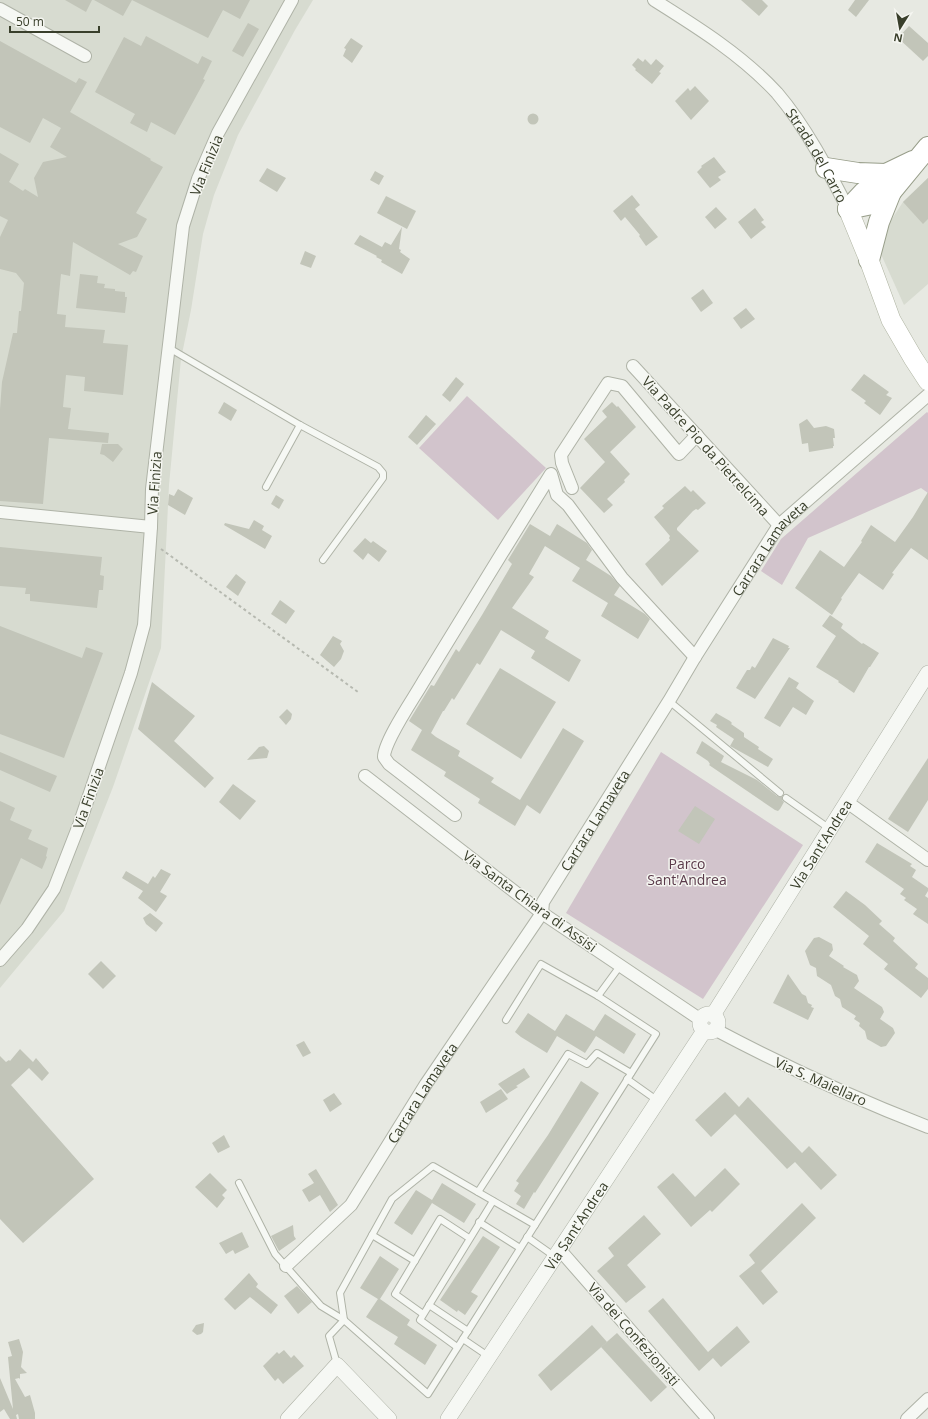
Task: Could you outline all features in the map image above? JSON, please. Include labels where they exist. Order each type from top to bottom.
[{"type":"highway","points":[[848,210],[863,193],[888,183],[925,152]]},
{"type":"highway","points":[[826,168],[858,172],[888,183]]},
{"type":"highway","points":[[869,260],[888,183]]},
{"type":"main road","name":"Strada del Carro","points":[[848,210],[869,260],[891,320],[928,381]]},
{"type":"street","name":"Via Finizia","points":[[0,960],[27,929],[54,889],[79,825],[127,686],[144,625],[151,527],[152,489],[183,226],[198,179],[218,133],[292,0]]},
{"type":"street","name":"Strada del Carro","points":[[654,0],[720,43],[749,67],[777,94],[801,126],[826,168],[848,210]]},
{"type":"street","points":[[0,10],[85,56]]},
{"type":"street","name":"Via Padre Pio da Pietrelcima","points":[[633,366],[779,526]]},
{"type":"street","points":[[572,488],[562,463],[561,455],[608,383],[622,386],[679,454],[697,435]]},
{"type":"street","name":"Carrara Lamaveta","points":[[286,1266],[351,1205],[426,1084],[542,914],[543,902],[695,657],[779,526],[928,395]]},
{"type":"street","points":[[455,814],[389,764],[384,757],[384,750],[402,716],[551,474],[557,495],[568,505],[622,578],[695,657]]},
{"type":"street","points":[[0,512],[151,527]]},
{"type":"street","name":"Via Sant'Andrea","points":[[448,1419],[708,1024],[928,673]]},
{"type":"street","name":"Via Santa Chiara di Assisi","points":[[365,776],[542,914],[708,1024]]},
{"type":"street","points":[[847,802],[928,860]]},
{"type":"street","name":"Via S. Maiellaro","points":[[708,1024],[764,1055],[902,1117],[928,1127]]},
{"type":"street","name":"Via dei Confezionisti","points":[[558,1253],[708,1419]]},
{"type":"street","points":[[288,1419],[337,1365],[389,1419]]},
{"type":"street","points":[[907,1419],[922,1411],[928,1399]]},
{"type":"lane","points":[[169,348],[300,425],[378,467],[383,473],[383,478],[323,560]]},
{"type":"lane","points":[[266,487],[300,425]]},
{"type":"lane","points":[[669,701],[780,793]]},
{"type":"lane","points":[[786,798],[830,829]]},
{"type":"lane","points":[[239,1183],[275,1254],[321,1306],[344,1320],[428,1394],[656,1034],[598,996],[541,964],[506,1020]]},
{"type":"lane","points":[[598,996],[620,966]]},
{"type":"lane","points":[[478,1192],[568,1054],[587,1064],[597,1053],[631,1073]]},
{"type":"lane","points":[[627,1079],[658,1101]]},
{"type":"lane","points":[[344,1320],[340,1293],[392,1200],[433,1166],[535,1225]]},
{"type":"lane","points":[[457,1347],[420,1320],[493,1201]]},
{"type":"lane","points":[[423,1314],[395,1294],[440,1219],[469,1238]]},
{"type":"lane","points":[[479,1222],[520,1248]]},
{"type":"lane","points":[[372,1235],[415,1261]]},
{"type":"lane","points":[[527,1237],[558,1253]]},
{"type":"lane","points":[[429,1305],[468,1331]]},
{"type":"lane","points":[[337,1365],[329,1336],[344,1320]]},
{"type":"lane","points":[[462,1339],[490,1357]]},
{"type":"path","points":[[150,541],[358,692]]},
{"type":"shaded area","points":[[0,0],[313,0],[238,135],[214,195],[203,234],[191,310],[181,359],[169,485],[161,648],[113,787],[64,911],[0,988]]},
{"type":"shaded area","points":[[928,178],[928,284],[904,305],[880,252],[888,225],[903,202]]},
{"type":"green space","points":[[467,396],[546,468],[498,520],[419,448]]},
{"type":"green space","points":[[927,412],[928,493],[921,488],[808,538],[782,585],[761,571],[781,539]]},
{"type":"green space","name":"Parco Sant'Andrea","points":[[661,752],[803,845],[703,999],[566,913]]},
{"type":"building","points":[[65,0],[92,0],[86,12]]},
{"type":"building","points":[[94,0],[132,0],[123,16]]},
{"type":"building","points":[[132,0],[250,0],[240,19],[223,10],[208,38]]},
{"type":"building","points":[[741,0],[762,0],[768,6],[759,16]]},
{"type":"building","points":[[855,0],[869,0],[856,17],[848,10]]},
{"type":"building","points":[[248,23],[259,29],[243,57],[232,51]]},
{"type":"building","points":[[909,26],[928,43],[928,56],[923,61],[898,38]]},
{"type":"building","points":[[146,36],[198,64],[202,56],[212,61],[203,79],[205,80],[175,135],[151,122],[147,132],[130,123],[135,114],[95,92],[124,37],[141,46]]},
{"type":"building","points":[[351,38],[363,46],[352,63],[343,56],[346,49],[344,48]]},
{"type":"building","points":[[0,41],[76,83],[79,78],[87,82],[70,112],[163,167],[136,213],[147,219],[137,237],[118,244],[143,256],[136,272],[133,271],[130,275],[73,242],[70,276],[61,274],[57,314],[66,315],[65,327],[105,330],[103,343],[128,345],[123,395],[84,391],[85,377],[66,375],[63,407],[71,408],[68,429],[109,433],[108,443],[49,438],[43,504],[0,501],[0,409],[2,382],[13,333],[17,333],[24,283],[16,273],[0,269],[0,237],[8,220],[0,216],[0,153],[19,164],[9,182],[23,191],[25,189],[38,197],[34,178],[43,162],[67,157],[50,147],[61,128],[43,118],[30,143],[0,127]]},
{"type":"building","points":[[638,58],[643,62],[645,59],[651,65],[656,59],[664,66],[659,72],[661,73],[652,84],[635,70],[636,69],[632,65]]},
{"type":"building","points":[[695,86],[709,101],[691,120],[675,101],[688,88],[690,91]]},
{"type":"building","points":[[533,113],[537,115],[539,119],[537,123],[533,125],[529,123],[527,119],[529,115]]},
{"type":"building","points":[[714,157],[726,172],[718,177],[721,180],[710,188],[697,172],[702,167],[701,166]]},
{"type":"building","points":[[267,168],[286,178],[277,192],[259,181]]},
{"type":"building","points":[[375,171],[384,176],[379,185],[370,180]]},
{"type":"building","points":[[928,178],[928,219],[923,224],[903,202]]},
{"type":"building","points":[[632,195],[640,205],[635,209],[658,237],[646,246],[639,236],[640,235],[625,217],[621,221],[613,211]]},
{"type":"building","points":[[386,196],[416,211],[407,229],[377,213]]},
{"type":"building","points":[[716,207],[727,219],[715,229],[705,217]]},
{"type":"building","points":[[755,208],[764,220],[761,222],[766,227],[751,239],[738,222]]},
{"type":"building","points":[[402,227],[399,249],[401,250],[400,252],[410,259],[402,274],[381,262],[382,260],[376,257],[377,256],[354,244],[360,235],[382,247],[385,242],[391,245]]},
{"type":"building","points":[[305,251],[316,256],[311,268],[300,264]]},
{"type":"building","points":[[80,274],[98,276],[97,283],[105,284],[104,288],[125,292],[125,297],[127,297],[125,313],[76,308]]},
{"type":"building","points":[[703,289],[713,303],[701,312],[691,298]]},
{"type":"building","points":[[746,308],[755,319],[741,329],[733,318]]},
{"type":"building","points":[[864,374],[889,392],[886,395],[892,398],[880,415],[864,403],[866,401],[851,390]]},
{"type":"building","points":[[456,377],[464,384],[450,402],[442,395]]},
{"type":"building","points":[[224,402],[237,410],[231,421],[218,413]]},
{"type":"building","points":[[612,402],[617,407],[618,406],[636,427],[610,452],[630,474],[624,480],[625,482],[607,499],[613,505],[604,513],[580,488],[605,462],[584,439],[607,417],[602,411]]},
{"type":"building","points":[[426,415],[436,424],[417,445],[408,437]]},
{"type":"building","points":[[807,419],[814,428],[826,426],[834,429],[835,438],[833,438],[833,448],[809,452],[808,443],[802,444],[799,424]]},
{"type":"building","points":[[102,444],[118,444],[123,449],[113,462],[104,455],[100,454]]},
{"type":"building","points":[[685,486],[691,492],[693,490],[706,503],[698,510],[696,509],[693,511],[677,528],[677,530],[699,551],[662,586],[645,564],[670,540],[670,536],[654,517],[664,508],[662,506]]},
{"type":"building","points":[[178,489],[193,498],[185,515],[168,505],[169,494],[174,496]]},
{"type":"building","points":[[928,492],[928,560],[911,548],[892,573],[894,574],[883,590],[859,573],[841,598],[842,599],[832,615],[795,588],[820,550],[844,567],[862,542],[861,541],[871,525],[895,542],[913,517]]},
{"type":"building","points":[[276,495],[284,500],[279,509],[271,504]]},
{"type":"building","points":[[254,520],[264,526],[262,530],[272,536],[265,549],[224,525],[225,523],[249,529]]},
{"type":"building","points":[[530,524],[550,536],[557,524],[587,543],[592,550],[586,560],[611,576],[620,586],[614,595],[645,614],[650,619],[638,639],[601,616],[608,603],[572,581],[580,568],[545,546],[529,574],[534,577],[512,608],[549,631],[545,638],[581,660],[569,682],[531,658],[535,651],[501,630],[480,665],[477,663],[454,700],[452,698],[443,711],[431,733],[460,751],[458,756],[494,778],[491,782],[520,800],[563,728],[584,741],[540,814],[527,805],[515,826],[478,803],[480,799],[444,776],[446,772],[411,750],[422,730],[409,721],[431,685],[434,686],[456,649],[459,652],[482,615],[512,564],[508,560]]},
{"type":"building","points":[[365,538],[371,543],[373,541],[387,551],[379,562],[368,553],[363,560],[353,551]]},
{"type":"building","points":[[0,547],[102,557],[100,575],[104,576],[103,590],[99,590],[97,608],[30,601],[30,594],[25,594],[26,588],[0,586]]},
{"type":"building","points":[[236,574],[246,582],[238,596],[226,587]]},
{"type":"building","points":[[280,600],[295,611],[286,624],[271,614]]},
{"type":"building","points":[[830,615],[843,624],[841,628],[862,644],[863,643],[879,653],[854,693],[838,682],[839,681],[816,667],[836,636],[822,626]]},
{"type":"building","points":[[0,626],[82,658],[86,647],[103,653],[64,758],[0,734]]},
{"type":"building","points":[[333,636],[342,641],[340,644],[344,651],[341,659],[334,667],[320,655]]},
{"type":"building","points":[[773,638],[789,646],[788,648],[790,648],[755,699],[736,688],[747,670],[750,670],[752,666],[755,668]]},
{"type":"building","points":[[500,668],[556,702],[521,759],[466,724]]},
{"type":"building","points":[[789,677],[799,683],[796,688],[814,701],[806,715],[793,707],[780,727],[764,718]]},
{"type":"building","points":[[152,682],[195,716],[174,741],[214,778],[205,788],[138,729]]},
{"type":"building","points":[[287,709],[292,714],[291,719],[286,725],[279,717]]},
{"type":"building","points":[[716,713],[730,721],[732,723],[731,724],[744,733],[744,737],[773,759],[768,767],[730,746],[734,739],[710,721]]},
{"type":"building","points":[[702,741],[724,756],[721,762],[757,780],[777,796],[782,797],[784,802],[780,809],[778,811],[775,810],[709,765],[710,764],[708,761],[696,753]]},
{"type":"building","points":[[264,746],[269,751],[267,758],[247,760],[259,747]]},
{"type":"building","points":[[0,752],[57,776],[50,792],[0,770]]},
{"type":"building","points":[[928,758],[928,800],[908,832],[888,819]]},
{"type":"building","points":[[233,784],[256,801],[240,820],[219,802]]},
{"type":"building","points":[[0,801],[15,808],[10,820],[32,830],[28,839],[48,848],[47,857],[42,869],[21,858],[0,905]]},
{"type":"building","points":[[695,806],[715,819],[699,844],[678,831]]},
{"type":"building","points":[[877,843],[912,864],[910,866],[916,870],[912,877],[928,888],[925,896],[928,898],[928,924],[913,914],[917,909],[904,900],[906,898],[900,894],[904,889],[865,862]]},
{"type":"building","points":[[161,869],[171,874],[160,892],[167,896],[156,912],[138,898],[143,891],[122,878],[126,871],[148,884],[153,876],[155,878]]},
{"type":"building","points":[[846,891],[865,905],[882,921],[879,924],[895,938],[893,941],[918,964],[915,968],[928,978],[928,989],[921,998],[884,969],[888,964],[863,944],[869,936],[833,907]]},
{"type":"building","points":[[150,913],[163,923],[156,932],[146,924],[143,918]]},
{"type":"building","points":[[819,937],[832,944],[833,950],[829,956],[844,966],[843,967],[857,975],[859,981],[854,988],[882,1007],[884,1012],[880,1019],[893,1028],[895,1033],[886,1046],[881,1047],[867,1039],[865,1031],[859,1026],[860,1023],[854,1019],[856,1016],[842,1007],[840,999],[835,996],[831,985],[817,976],[816,968],[810,965],[805,951],[814,938]]},
{"type":"building","points":[[101,961],[116,976],[103,989],[88,974]]},
{"type":"building","points":[[788,974],[802,994],[806,996],[808,1003],[812,1005],[811,1007],[814,1008],[808,1020],[773,1003]]},
{"type":"building","points":[[528,1013],[555,1031],[566,1014],[594,1031],[605,1014],[636,1034],[624,1054],[596,1036],[585,1053],[557,1036],[547,1053],[515,1032]]},
{"type":"building","points":[[304,1041],[311,1053],[303,1057],[296,1045]]},
{"type":"building","points":[[20,1049],[33,1062],[36,1058],[49,1073],[42,1081],[29,1068],[11,1085],[94,1179],[23,1243],[0,1219],[0,1056],[6,1062],[9,1060],[10,1061]]},
{"type":"building","points":[[524,1068],[530,1077],[507,1094],[498,1084]]},
{"type":"building","points":[[581,1081],[599,1093],[524,1209],[516,1204],[521,1196],[514,1191],[519,1183],[516,1181],[548,1135]]},
{"type":"building","points":[[501,1089],[508,1099],[486,1113],[480,1102]]},
{"type":"building","points":[[725,1092],[739,1107],[748,1097],[802,1153],[809,1146],[837,1175],[821,1190],[795,1162],[787,1169],[735,1114],[711,1137],[695,1120]]},
{"type":"building","points":[[334,1093],[342,1104],[330,1112],[323,1100]]},
{"type":"building","points":[[224,1135],[230,1147],[218,1153],[212,1143]]},
{"type":"building","points":[[725,1168],[740,1184],[712,1212],[710,1210],[691,1227],[657,1187],[673,1173],[695,1197]]},
{"type":"building","points":[[316,1169],[338,1205],[330,1212],[320,1195],[309,1202],[302,1190],[314,1183],[308,1174]]},
{"type":"building","points":[[210,1173],[227,1190],[222,1195],[225,1198],[217,1208],[195,1187]]},
{"type":"building","points":[[442,1183],[476,1204],[464,1223],[432,1203],[412,1235],[394,1223],[416,1190],[432,1200]]},
{"type":"building","points":[[802,1203],[816,1218],[761,1271],[778,1292],[763,1305],[739,1276],[755,1263],[749,1255]]},
{"type":"building","points":[[644,1215],[661,1234],[627,1265],[646,1287],[626,1303],[597,1271],[614,1256],[608,1248]]},
{"type":"building","points":[[293,1225],[294,1236],[296,1239],[279,1251],[271,1236]]},
{"type":"building","points":[[242,1232],[249,1247],[235,1254],[233,1250],[226,1254],[219,1243]]},
{"type":"building","points":[[483,1236],[500,1247],[471,1292],[478,1296],[465,1315],[458,1310],[457,1312],[440,1300]]},
{"type":"building","points":[[380,1256],[399,1269],[380,1299],[410,1320],[407,1325],[437,1345],[425,1365],[394,1344],[398,1337],[366,1317],[378,1299],[360,1288]]},
{"type":"building","points":[[249,1273],[258,1284],[256,1287],[278,1305],[271,1314],[250,1297],[235,1310],[224,1299]]},
{"type":"building","points":[[297,1286],[312,1302],[298,1314],[284,1296]]},
{"type":"building","points":[[663,1298],[708,1352],[737,1326],[750,1342],[721,1367],[713,1358],[699,1371],[648,1311]]},
{"type":"building","points":[[204,1323],[203,1332],[201,1334],[197,1335],[192,1331],[196,1325]]},
{"type":"building","points":[[592,1325],[607,1342],[551,1391],[538,1375]]},
{"type":"building","points":[[617,1333],[667,1387],[651,1402],[601,1347]]},
{"type":"building","points":[[19,1339],[23,1352],[21,1367],[27,1373],[20,1374],[20,1379],[15,1379],[25,1397],[30,1395],[35,1413],[35,1419],[19,1419],[18,1414],[16,1415],[17,1419],[10,1419],[4,1409],[0,1412],[0,1378],[13,1409],[8,1357],[12,1356],[8,1342]]},
{"type":"building","points":[[284,1350],[291,1358],[294,1355],[304,1366],[283,1384],[278,1378],[275,1381],[263,1366],[277,1352],[279,1354]]}]
